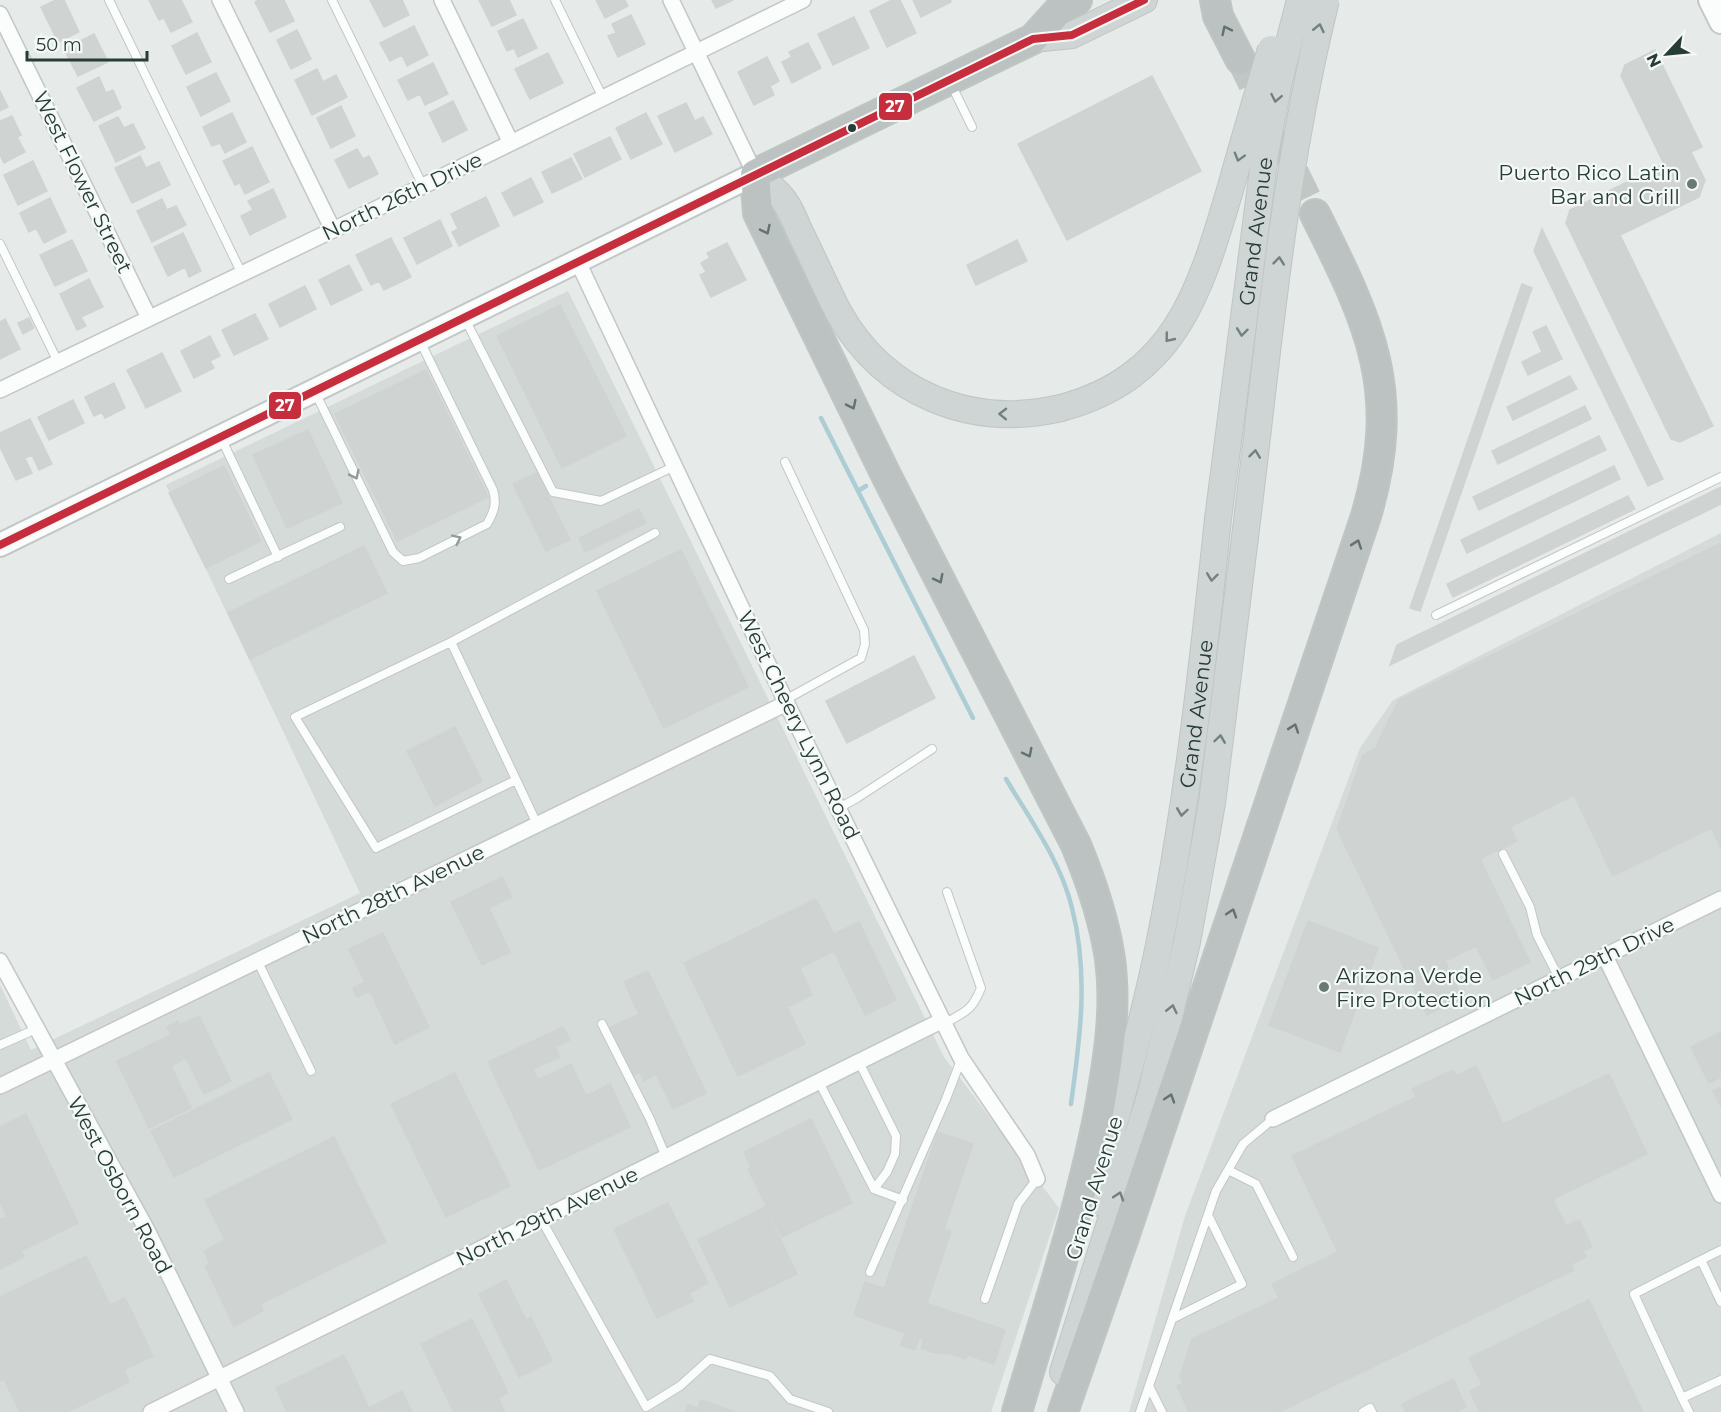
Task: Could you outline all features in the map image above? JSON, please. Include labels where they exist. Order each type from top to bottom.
[{"type":"highway","points":[[1018,1412],[1075,1217],[1105,1082],[1113,1010],[1110,959],[1106,937],[1092,885],[1076,845],[887,477],[758,213],[755,174],[1034,39],[1061,8],[1077,0]]},
{"type":"highway","points":[[1215,0],[1218,16],[1240,59]]},
{"type":"highway","points":[[1063,1412],[1124,1237],[1366,516],[1378,474],[1383,403],[1373,346],[1355,296],[1315,214]]},
{"type":"main road","points":[[1034,39],[1072,35],[1143,0]]},
{"type":"main road","points":[[0,545],[755,174],[785,201],[839,312],[853,335],[892,375],[938,401],[979,413],[1024,414],[1061,408],[1093,397],[1132,373],[1164,344],[1185,316],[1201,281],[1215,240],[1285,0]]},
{"type":"main road","name":"Grand Avenue","points":[[1018,1412],[1085,1225],[1126,1078],[1155,961],[1178,837],[1189,761],[1263,164],[1279,81],[1300,0]]},
{"type":"main road","name":"Grand Avenue","points":[[1050,1412],[1150,1097],[1182,963],[1210,814],[1289,178],[1310,65],[1326,0]]},
{"type":"main road","points":[[1710,0],[1721,22]]},
{"type":"street","points":[[220,0],[333,230]]},
{"type":"street","points":[[442,0],[511,143]]},
{"type":"street","points":[[671,0],[755,174]]},
{"type":"street","name":"North 26th Drive","points":[[0,390],[333,230],[794,2]]},
{"type":"street","name":"West Flower Street","points":[[0,14],[149,318]]},
{"type":"street","name":"West Cheery Lynn Road","points":[[578,262],[786,701],[962,1058],[1027,1155],[1037,1179]]},
{"type":"street","name":"North 28th Avenue","points":[[0,1086],[786,701]]},
{"type":"street","name":"North 29th Drive","points":[[1273,1119],[1721,899]]},
{"type":"street","points":[[1605,956],[1721,1195]]},
{"type":"street","name":"West Osborn Road","points":[[0,962],[148,1232],[236,1412]]},
{"type":"street","name":"North 29th Avenue","points":[[151,1412],[944,1021]]},
{"type":"lane","points":[[109,0],[242,274]]},
{"type":"lane","points":[[332,0],[423,186]]},
{"type":"lane","points":[[555,0],[603,98]]},
{"type":"lane","points":[[949,80],[972,127]]},
{"type":"lane","points":[[0,244],[58,362]]},
{"type":"lane","points":[[464,318],[553,492],[601,501],[675,466]]},
{"type":"lane","points":[[315,391],[393,552],[403,561],[419,558],[487,524],[493,514],[496,500],[420,339]]},
{"type":"lane","points":[[221,437],[278,556]]},
{"type":"lane","points":[[785,462],[864,630],[865,644],[861,658],[786,701]]},
{"type":"lane","points":[[1436,615],[1721,477]]},
{"type":"lane","points":[[229,579],[340,527]]},
{"type":"lane","points":[[516,780],[376,848],[295,717],[451,642],[655,533]]},
{"type":"lane","points":[[451,642],[537,824]]},
{"type":"lane","points":[[839,808],[932,749]]},
{"type":"lane","points":[[1503,854],[1530,907],[1537,935],[1559,978]]},
{"type":"lane","points":[[944,1021],[964,1013],[975,1003],[981,988],[947,892]]},
{"type":"lane","points":[[257,960],[311,1071]]},
{"type":"lane","points":[[602,1024],[650,1119],[666,1157]]},
{"type":"lane","points":[[0,1045],[36,1029]]},
{"type":"lane","points":[[870,1272],[903,1200],[962,1058]]},
{"type":"lane","points":[[859,1062],[897,1136],[895,1154],[874,1189]]},
{"type":"lane","points":[[819,1082],[874,1189],[903,1200]]},
{"type":"lane","points":[[1140,1412],[1216,1191],[1243,1144],[1273,1119]]},
{"type":"lane","points":[[1228,1170],[1256,1184],[1293,1257]]},
{"type":"lane","points":[[985,1299],[1018,1204],[1037,1179]]},
{"type":"lane","points":[[1174,1318],[1242,1284],[1208,1215]]},
{"type":"lane","points":[[541,1219],[646,1409],[680,1386],[710,1359],[770,1376],[790,1399],[828,1412]]},
{"type":"lane","points":[[1689,1412],[1634,1293],[1721,1250]]},
{"type":"lane","points":[[1701,1260],[1721,1302]]},
{"type":"lane","points":[[1682,1398],[1721,1380]]},
{"type":"lane","points":[[1149,1386],[1162,1412]]},
{"type":"lane","points":[[1363,1412],[1370,1408],[1372,1412]]},
{"type":"shaded area","points":[[568,291],[944,1057],[1059,1208],[991,1412],[0,1412],[0,985],[31,1050],[360,893],[166,485]]},
{"type":"shaded area","points":[[1721,533],[1721,1412],[1129,1412],[1185,1216],[1360,748],[1393,700]]},
{"type":"building","points":[[56,0],[64,0],[79,32],[58,42],[41,7]]},
{"type":"building","points":[[149,0],[181,0],[192,22],[171,32],[164,18],[159,20]]},
{"type":"building","points":[[284,0],[294,21],[270,32],[255,2]]},
{"type":"building","points":[[370,0],[402,0],[409,15],[384,27]]},
{"type":"building","points":[[479,0],[509,0],[516,15],[492,26]]},
{"type":"building","points":[[596,0],[625,0],[628,6],[605,18]]},
{"type":"building","points":[[712,0],[733,0],[716,8]]},
{"type":"building","points":[[892,0],[900,0],[916,33],[887,47],[870,11]]},
{"type":"building","points":[[913,0],[950,0],[951,2],[921,17]]},
{"type":"building","points":[[631,15],[645,44],[618,57],[608,36],[616,33],[612,24]]},
{"type":"building","points":[[854,17],[869,48],[833,65],[818,34]]},
{"type":"building","points":[[523,19],[537,48],[518,57],[514,48],[507,51],[498,31]]},
{"type":"building","points":[[414,26],[428,55],[407,66],[402,55],[390,61],[380,43]]},
{"type":"building","points":[[297,30],[311,59],[291,69],[277,40]]},
{"type":"building","points":[[197,33],[211,62],[186,74],[172,46]]},
{"type":"building","points":[[94,34],[108,62],[78,76],[64,49]]},
{"type":"building","points":[[808,43],[821,68],[792,83],[782,62],[792,57],[789,52]]},
{"type":"building","points":[[1655,50],[1702,147],[1691,152],[1705,180],[1699,197],[1620,235],[1713,426],[1680,442],[1671,439],[1566,223],[1570,210],[1664,164],[1621,76],[1625,65]]},
{"type":"building","points":[[548,53],[563,83],[530,99],[515,69]]},
{"type":"building","points":[[767,57],[779,81],[770,86],[774,95],[754,105],[738,72]]},
{"type":"building","points":[[433,63],[448,94],[425,105],[420,94],[408,100],[398,80]]},
{"type":"building","points":[[317,69],[323,82],[336,75],[347,97],[312,115],[295,80]]},
{"type":"building","points":[[216,73],[230,101],[201,116],[187,87]]},
{"type":"building","points":[[1152,76],[1201,171],[1067,240],[1018,144]]},
{"type":"building","points":[[99,77],[106,93],[113,90],[121,108],[94,121],[77,88]]},
{"type":"building","points":[[0,91],[8,107],[0,111]]},
{"type":"building","points":[[453,101],[467,130],[443,142],[429,113]]},
{"type":"building","points":[[686,103],[695,121],[703,117],[712,134],[675,152],[658,116]]},
{"type":"building","points":[[341,106],[355,136],[331,148],[317,118]]},
{"type":"building","points":[[232,113],[246,142],[225,153],[220,143],[212,146],[203,127]]},
{"type":"building","points":[[646,113],[662,144],[631,159],[616,128]]},
{"type":"building","points":[[12,116],[21,135],[17,137],[25,152],[4,163],[0,155],[0,121]]},
{"type":"building","points":[[118,117],[124,128],[133,124],[145,148],[116,162],[99,126]]},
{"type":"building","points":[[610,137],[621,159],[585,177],[574,154]]},
{"type":"building","points":[[252,147],[269,182],[245,194],[240,183],[235,185],[223,161]]},
{"type":"building","points":[[357,149],[363,159],[369,156],[378,174],[349,188],[335,160]]},
{"type":"building","points":[[140,156],[146,168],[159,162],[170,185],[132,203],[115,168]]},
{"type":"building","points":[[571,158],[582,179],[552,193],[542,172]]},
{"type":"building","points":[[33,161],[47,191],[18,205],[4,175]]},
{"type":"building","points":[[531,178],[543,202],[514,216],[502,193]]},
{"type":"building","points":[[273,189],[286,217],[250,235],[241,216],[253,210],[248,201]]},
{"type":"building","points":[[486,197],[499,226],[459,246],[452,232],[458,229],[451,214]]},
{"type":"building","points":[[50,198],[66,232],[44,243],[36,228],[29,232],[20,213]]},
{"type":"building","points":[[162,199],[167,210],[176,206],[186,225],[152,242],[137,211]]},
{"type":"building","points":[[440,220],[452,246],[417,264],[404,238]]},
{"type":"building","points":[[1542,229],[1663,479],[1648,486],[1534,251]]},
{"type":"building","points":[[183,233],[201,271],[189,277],[185,267],[168,276],[154,247]]},
{"type":"building","points":[[391,238],[411,277],[384,290],[379,281],[371,285],[356,255]]},
{"type":"building","points":[[72,240],[87,271],[55,286],[40,255]]},
{"type":"building","points":[[1017,240],[1027,261],[976,285],[967,265]]},
{"type":"building","points":[[727,243],[746,280],[711,297],[700,275],[706,272],[701,263],[710,258],[707,253]]},
{"type":"building","points":[[349,265],[362,290],[331,305],[319,280]]},
{"type":"building","points":[[89,279],[103,307],[81,317],[86,326],[77,330],[60,294]]},
{"type":"building","points":[[1522,284],[1532,288],[1420,611],[1410,608]]},
{"type":"building","points":[[305,286],[316,309],[280,327],[269,304]]},
{"type":"building","points":[[560,305],[626,436],[562,468],[497,336]]},
{"type":"building","points":[[255,314],[268,339],[234,355],[222,330]]},
{"type":"building","points":[[29,318],[34,328],[23,334],[18,323]]},
{"type":"building","points":[[5,319],[20,349],[0,359],[0,322]]},
{"type":"building","points":[[1546,326],[1562,359],[1528,375],[1522,362],[1542,352],[1533,332]]},
{"type":"building","points":[[210,336],[220,356],[210,361],[214,368],[194,378],[181,351]]},
{"type":"building","points":[[162,353],[181,391],[146,408],[127,370]]},
{"type":"building","points":[[426,370],[488,497],[397,541],[335,414]]},
{"type":"building","points":[[1570,376],[1577,389],[1513,420],[1507,407]]},
{"type":"building","points":[[114,383],[125,408],[105,418],[102,412],[94,416],[85,397]]},
{"type":"building","points":[[73,400],[84,423],[49,440],[38,417]]},
{"type":"building","points":[[1585,406],[1591,419],[1498,464],[1492,451]]},
{"type":"building","points":[[30,419],[52,464],[39,470],[32,455],[25,458],[32,473],[16,480],[0,447],[0,433]]},
{"type":"building","points":[[308,430],[342,503],[287,528],[253,455]]},
{"type":"building","points":[[1599,436],[1606,450],[1479,510],[1473,497]]},
{"type":"building","points":[[224,466],[261,541],[206,568],[169,493]]},
{"type":"building","points":[[1614,466],[1620,479],[1467,553],[1461,540]]},
{"type":"building","points":[[537,473],[570,540],[546,551],[513,484]]},
{"type":"building","points":[[1721,487],[1721,504],[1390,665],[1397,645]]},
{"type":"building","points":[[1628,496],[1635,509],[1453,597],[1447,584]]},
{"type":"building","points":[[639,509],[646,523],[585,552],[579,538]]},
{"type":"building","points":[[1721,543],[1721,848],[1711,828],[1613,876],[1574,795],[1510,827],[1517,841],[1480,859],[1530,962],[1493,980],[1476,946],[1445,961],[1462,998],[1427,1015],[1337,829],[1363,755],[1378,747],[1377,744],[1399,700]]},
{"type":"building","points":[[364,546],[387,593],[250,659],[228,613]]},
{"type":"building","points":[[681,550],[748,687],[664,728],[597,591]]},
{"type":"building","points":[[914,656],[935,698],[847,743],[826,701]]},
{"type":"building","points":[[455,727],[482,781],[435,806],[407,751]]},
{"type":"building","points":[[502,877],[512,897],[489,908],[510,952],[482,965],[451,902]]},
{"type":"building","points":[[816,899],[834,934],[859,922],[896,1000],[865,1015],[834,951],[800,968],[812,995],[787,1007],[805,1044],[738,1076],[684,963]]},
{"type":"building","name":"Arizona Verde Fire Protection","points":[[1308,921],[1378,948],[1340,1052],[1269,1025]]},
{"type":"building","points":[[383,933],[429,1027],[395,1044],[370,991],[357,997],[353,988],[365,982],[349,949]]},
{"type":"building","points":[[648,971],[706,1093],[673,1109],[656,1074],[644,1081],[640,1072],[632,1076],[609,1028],[639,1014],[624,982]]},
{"type":"building","points":[[199,1016],[231,1081],[204,1094],[186,1058],[171,1066],[191,1108],[149,1128],[117,1061],[171,1035],[167,1027],[178,1021],[180,1025]]},
{"type":"building","points":[[563,1027],[570,1040],[555,1047],[560,1057],[533,1069],[538,1080],[571,1064],[586,1096],[610,1084],[630,1127],[539,1170],[488,1062]]},
{"type":"building","points":[[1721,1032],[1721,1077],[1709,1083],[1691,1047]]},
{"type":"building","points":[[1476,1066],[1503,1124],[1609,1074],[1647,1154],[1553,1199],[1566,1226],[1579,1220],[1592,1247],[1583,1251],[1586,1257],[1571,1264],[1574,1270],[1279,1412],[1189,1412],[1177,1386],[1183,1383],[1180,1377],[1192,1339],[1279,1298],[1272,1284],[1338,1252],[1292,1156],[1416,1097],[1412,1089],[1453,1070],[1456,1076]]},
{"type":"building","points":[[269,1073],[292,1119],[174,1177],[151,1131]]},
{"type":"building","points":[[455,1073],[510,1186],[446,1217],[391,1104]]},
{"type":"building","points":[[1721,1087],[1721,1107],[1713,1091]]},
{"type":"building","points":[[26,1114],[78,1223],[21,1251],[24,1257],[0,1269],[0,1220],[7,1217],[0,1202],[0,1127]]},
{"type":"building","points":[[811,1119],[852,1203],[782,1237],[748,1169],[751,1168],[744,1152]]},
{"type":"building","points":[[938,1132],[973,1144],[944,1229],[951,1231],[927,1303],[884,1289]]},
{"type":"building","points":[[334,1137],[386,1242],[260,1304],[263,1311],[234,1326],[205,1266],[210,1264],[204,1251],[225,1240],[205,1200]]},
{"type":"building","points":[[668,1203],[708,1283],[689,1293],[693,1301],[657,1318],[614,1229]]},
{"type":"building","points":[[765,1207],[797,1274],[730,1307],[698,1240]]},
{"type":"building","points":[[86,1256],[110,1305],[125,1298],[153,1356],[124,1370],[129,1382],[67,1412],[20,1412],[4,1379],[0,1381],[0,1297]]},
{"type":"building","points":[[506,1280],[526,1320],[531,1317],[552,1361],[519,1377],[479,1294]]},
{"type":"building","points":[[865,1282],[1005,1330],[994,1364],[968,1355],[966,1359],[951,1354],[931,1352],[921,1348],[924,1339],[919,1338],[915,1350],[901,1345],[905,1333],[854,1315]]},
{"type":"building","points":[[1589,1300],[1643,1412],[1480,1412],[1470,1391],[1482,1385],[1469,1358]]},
{"type":"building","points":[[472,1319],[508,1393],[498,1398],[505,1412],[454,1412],[421,1344]]},
{"type":"building","points":[[344,1355],[369,1408],[402,1391],[412,1412],[287,1412],[276,1388]]},
{"type":"building","points":[[1453,1379],[1466,1407],[1456,1412],[1406,1412],[1402,1404]]},
{"type":"building","points":[[701,1400],[735,1412],[685,1412],[688,1405],[698,1408]]},
{"type":"waterway","points":[[821,418],[973,718]]},
{"type":"waterway","points":[[858,491],[866,486]]},
{"type":"waterway","points":[[1006,779],[1053,858],[1072,908],[1082,982],[1080,1031],[1071,1104]]},
{"type":"tunnel","points":[[1240,59],[1315,214]]},
{"type":"transit line","name":"27","points":[[0,545],[1033,39],[1072,35],[1144,0]]},
{"type":"place","name":"Puerto Rico Latin Bar and Grill","points":[[1692,184]]},
{"type":"place","name":"Arizona Verde Fire Protection","points":[[1324,987]]}]
